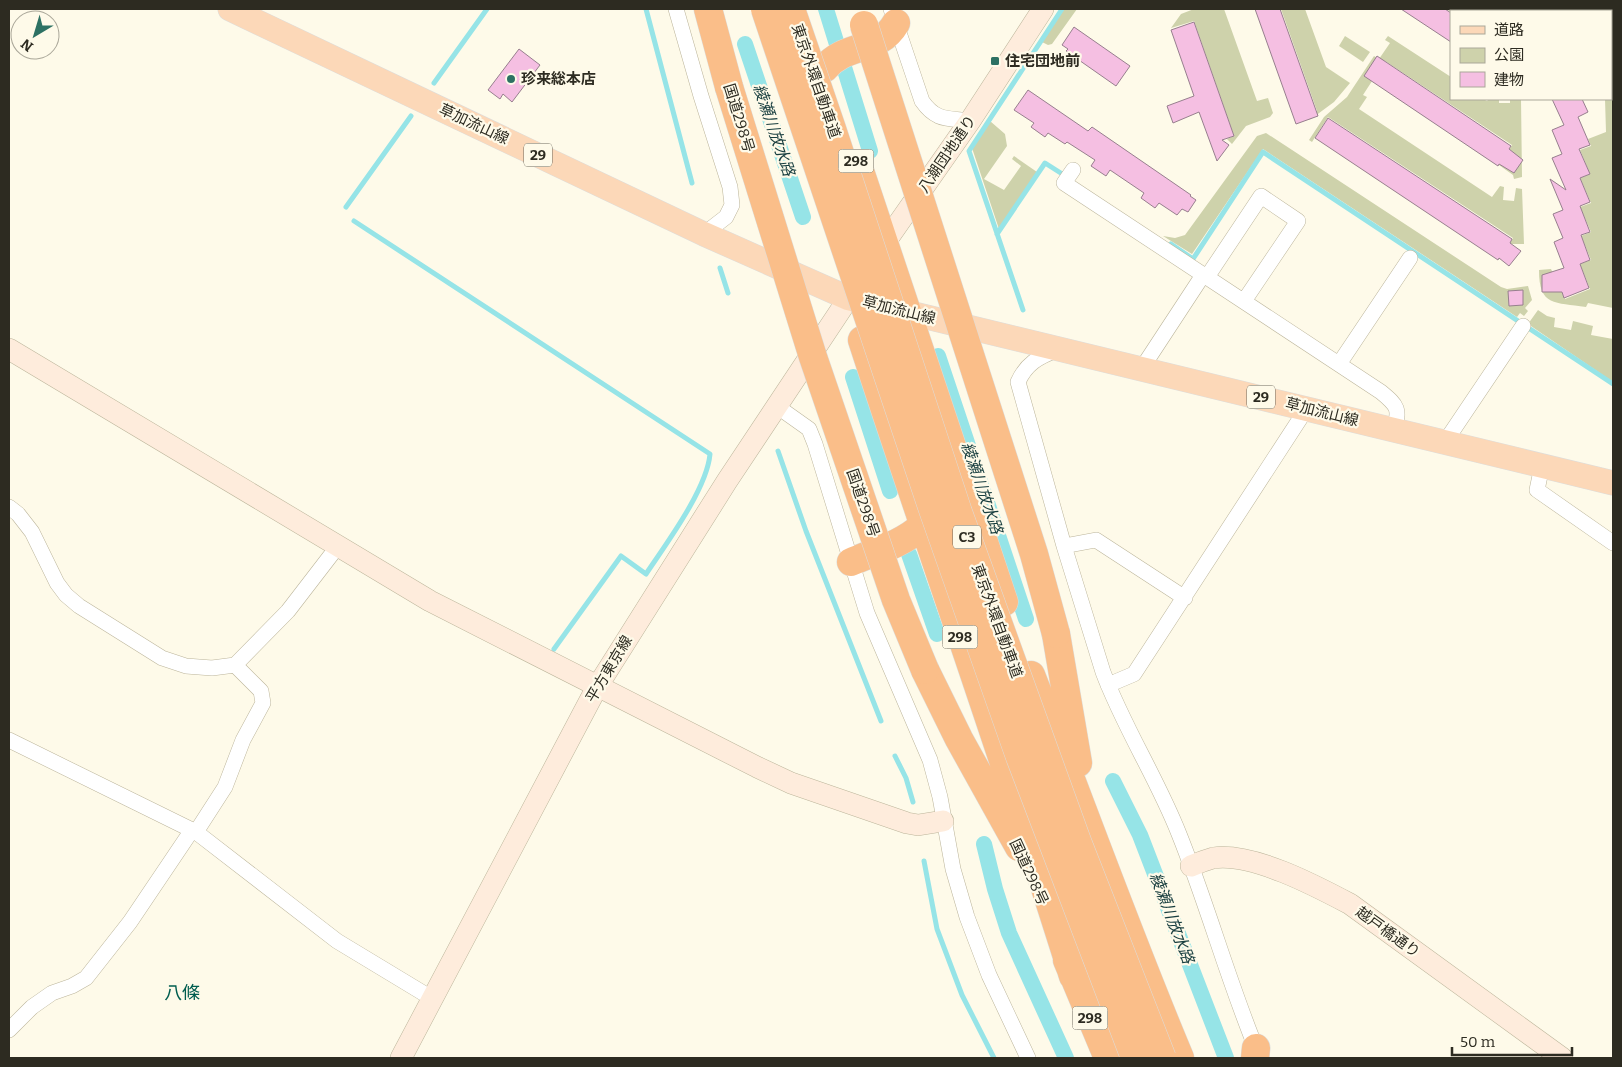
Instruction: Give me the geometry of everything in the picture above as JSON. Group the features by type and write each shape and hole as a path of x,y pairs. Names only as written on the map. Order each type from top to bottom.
{"highway":[{"name":"国道298号","path":"708,9 729,86 816,366 896,600 925,670 959,739 1031,870 1108,1058"},
{"name":"国道298号","path":"752,9 922,526 1029,834 1073,976"},
{"name":"東京外環自動車道","path":"765,9 933,510 1020,757 1135,1058"},
{"name":"東京外環自動車道","path":"791,9 958,512 1077,841 1162,1058"},
{"name":"298","path":"805,9 1018,642 1087,819 1107,879 1180,1058"},
{"path":"825,68 840,54 880,41 889,35 893,16"},
{"name":"298","path":"861,17 1034,554 1056,634 1087,819"},
{"path":"851,562 915,533 922,526"}],"main road":[{"name":"草加流山線","path":"230,9 704,234 848,298 1613,483"}],"street":[{"path":"676,9 730,187 732,205 726,217 704,234"},
{"name":"八潮団地通り","path":"848,298 970,121 1043,9"},
{"path":"893,16 922,101 930,112 938,117 970,121"},
{"path":"1073,170 1064,184 1244,301 1396,404 1398,415 1394,430"},
{"path":"1142,368 1261,196 1298,221 1244,301"},
{"path":"1339,364 1410,258"},
{"name":"平方東京線","path":"401,1058 597,687 727,481 778,407 848,298"},
{"path":"1445,442 1523,326"},
{"path":"1061,348 1038,357 1024,369 1018,382 1064,546 1108,685 1158,783 1191,866 1236,1000 1257,1055"},
{"path":"9,349 430,601 597,687 791,782 907,823 918,825 943,821"},
{"path":"778,407 809,429 867,613 930,760 967,917 989,975 1028,1058"},
{"path":"1108,685 1134,674 1307,408"},
{"path":"1542,466 1537,490 1613,543"},
{"path":"9,507 18,514 32,532 57,584 66,595 79,606 162,658 195,667 212,668 236,665 288,611 338,546"},
{"path":"1064,546 1096,540 1185,598"},
{"path":"9,1030 32,1007 52,993 72,986 86,978 130,922 225,787 243,740 263,703 261,691 236,665"},
{"path":"9,740 194,831 337,941 433,999"},
{"name":"越戸橋通り","path":"1191,866 1213,858 1250,862 1318,887 1350,904 1562,1058"}],"green space":[{"path":"1064,9 1077,9 1052,44 1048,45 1042,42"},
{"path":"1194,9 1224,9 1257,101 1268,98 1273,113 1270,117 1246,126 1232,144 1227,139 1234,136 1194,21 1171,28 1181,14"},
{"path":"1281,9 1305,9 1326,67 1350,83 1334,102 1311,119 1307,120 1305,115 1317,111"},
{"path":"1446,9 1478,10 1450,10"},
{"path":"1613,9 1613,308 1588,303 1586,307 1558,303 1551,300 1542,291 1539,270 1551,269 1565,299 1590,289 1580,264 1591,260 1581,236 1591,232 1580,207 1591,203 1580,178 1590,174 1580,150 1591,146 1588,139 1606,132 1605,100 1612,100 1612,10 1604,10"},
{"path":"1345,36 1370,52 1363,62 1339,46"},
{"path":"1388,36 1450,76 1450,100 1499,100 1499,103 1510,103 1510,100 1521,100 1522,177 1514,179 1513,175 1499,165 1512,145 1385,61 1363,95 1367,97 1359,109 1492,197 1500,186 1504,187 1503,200 1514,201 1516,188 1522,189 1524,244 1509,244 1513,238 1328,117 1312,142 1309,140 1324,117 1347,97 1374,56 1379,59 1390,43 1385,40"},
{"path":"990,121 1005,134 1007,146 984,179 1004,190 1021,166 1012,159 1014,156 1037,172 999,229 972,148"},
{"path":"1266,133 1501,287 1507,289 1528,286 1532,300 1525,308 1528,311 1524,316 1520,313 1517,317 1263,149 1192,254 1163,236 1175,238 1185,235 1257,136"},
{"path":"1538,310 1547,316 1555,318 1554,327 1571,330 1573,321 1593,326 1591,335 1613,339 1613,382 1528,324"}],"building":[{"path":"1255,9 1280,9 1318,116 1296,124"},
{"path":"1401,9 1445,9 1450,12 1450,41"},
{"path":"1194,22 1234,136 1222,140 1229,145 1217,161 1199,112 1173,123 1167,106 1194,96 1171,30"},
{"path":"1074,27 1130,66 1116,86 1066,51 1068,49 1062,45"},
{"path":"519,49 540,65 512,102 503,94 500,99 488,90"},
{"path":"1377,56 1511,146 1509,149 1523,160 1514,173 1499,164 1498,166 1364,76"},
{"path":"1028,90 1088,131 1092,127 1191,195 1196,200 1188,212 1182,209 1177,215 1159,203 1155,208 1141,198 1144,193 1110,170 1106,176 1091,166 1095,160 1067,142 1065,144 1048,133 1045,137 1031,127 1034,123 1014,110"},
{"path":"1552,100 1582,100 1588,112 1578,117 1590,145 1579,149 1590,174 1580,178 1590,202 1580,206 1590,232 1581,235 1590,260 1580,264 1589,288 1564,298 1562,292 1542,292 1542,275 1564,268 1554,242 1563,238 1553,214 1563,210 1550,179 1566,190 1552,158 1562,154 1552,130 1564,125"},
{"path":"1328,118 1512,239 1510,243 1521,251 1509,266 1499,258 1498,260 1315,138"},
{"path":"1523,290 1523,305 1509,306 1508,291"}],"waterway":[{"path":"434,83 487,9"},
{"path":"646,9 692,183"},
{"name":"綾瀬川放水路","path":"826,9 870,151"},
{"path":"1023,310 969,151 1062,9"},
{"name":"綾瀬川放水路","path":"745,44 803,217"},
{"path":"346,207 411,116"},
{"path":"1171,244 1193,259 1263,152 1613,384"},
{"path":"997,234 1045,163 1067,177"},
{"path":"354,221 710,454 702,483 694,499 646,574 621,556 554,649"},
{"path":"720,268 728,293"},
{"name":"綾瀬川放水路","path":"938,356 1026,619"},
{"name":"綾瀬川放水路","path":"853,377 890,491"},
{"path":"778,451 806,531 881,721"},
{"name":"綾瀬川放水路","path":"909,554 937,634"},
{"path":"895,756 906,778 913,802"},
{"name":"綾瀬川放水路","path":"1113,781 1140,835 1226,1058"},
{"name":"綾瀬川放水路","path":"984,844 995,889 1009,933 1066,1058"},
{"path":"924,861 937,929 962,995 994,1058"}],"place":[{"name":"住宅団地前","path":"995,61"},
{"name":"珍来総本店","path":"511,79"}],"district":[{"name":"八條","path":"182,993"}]}
